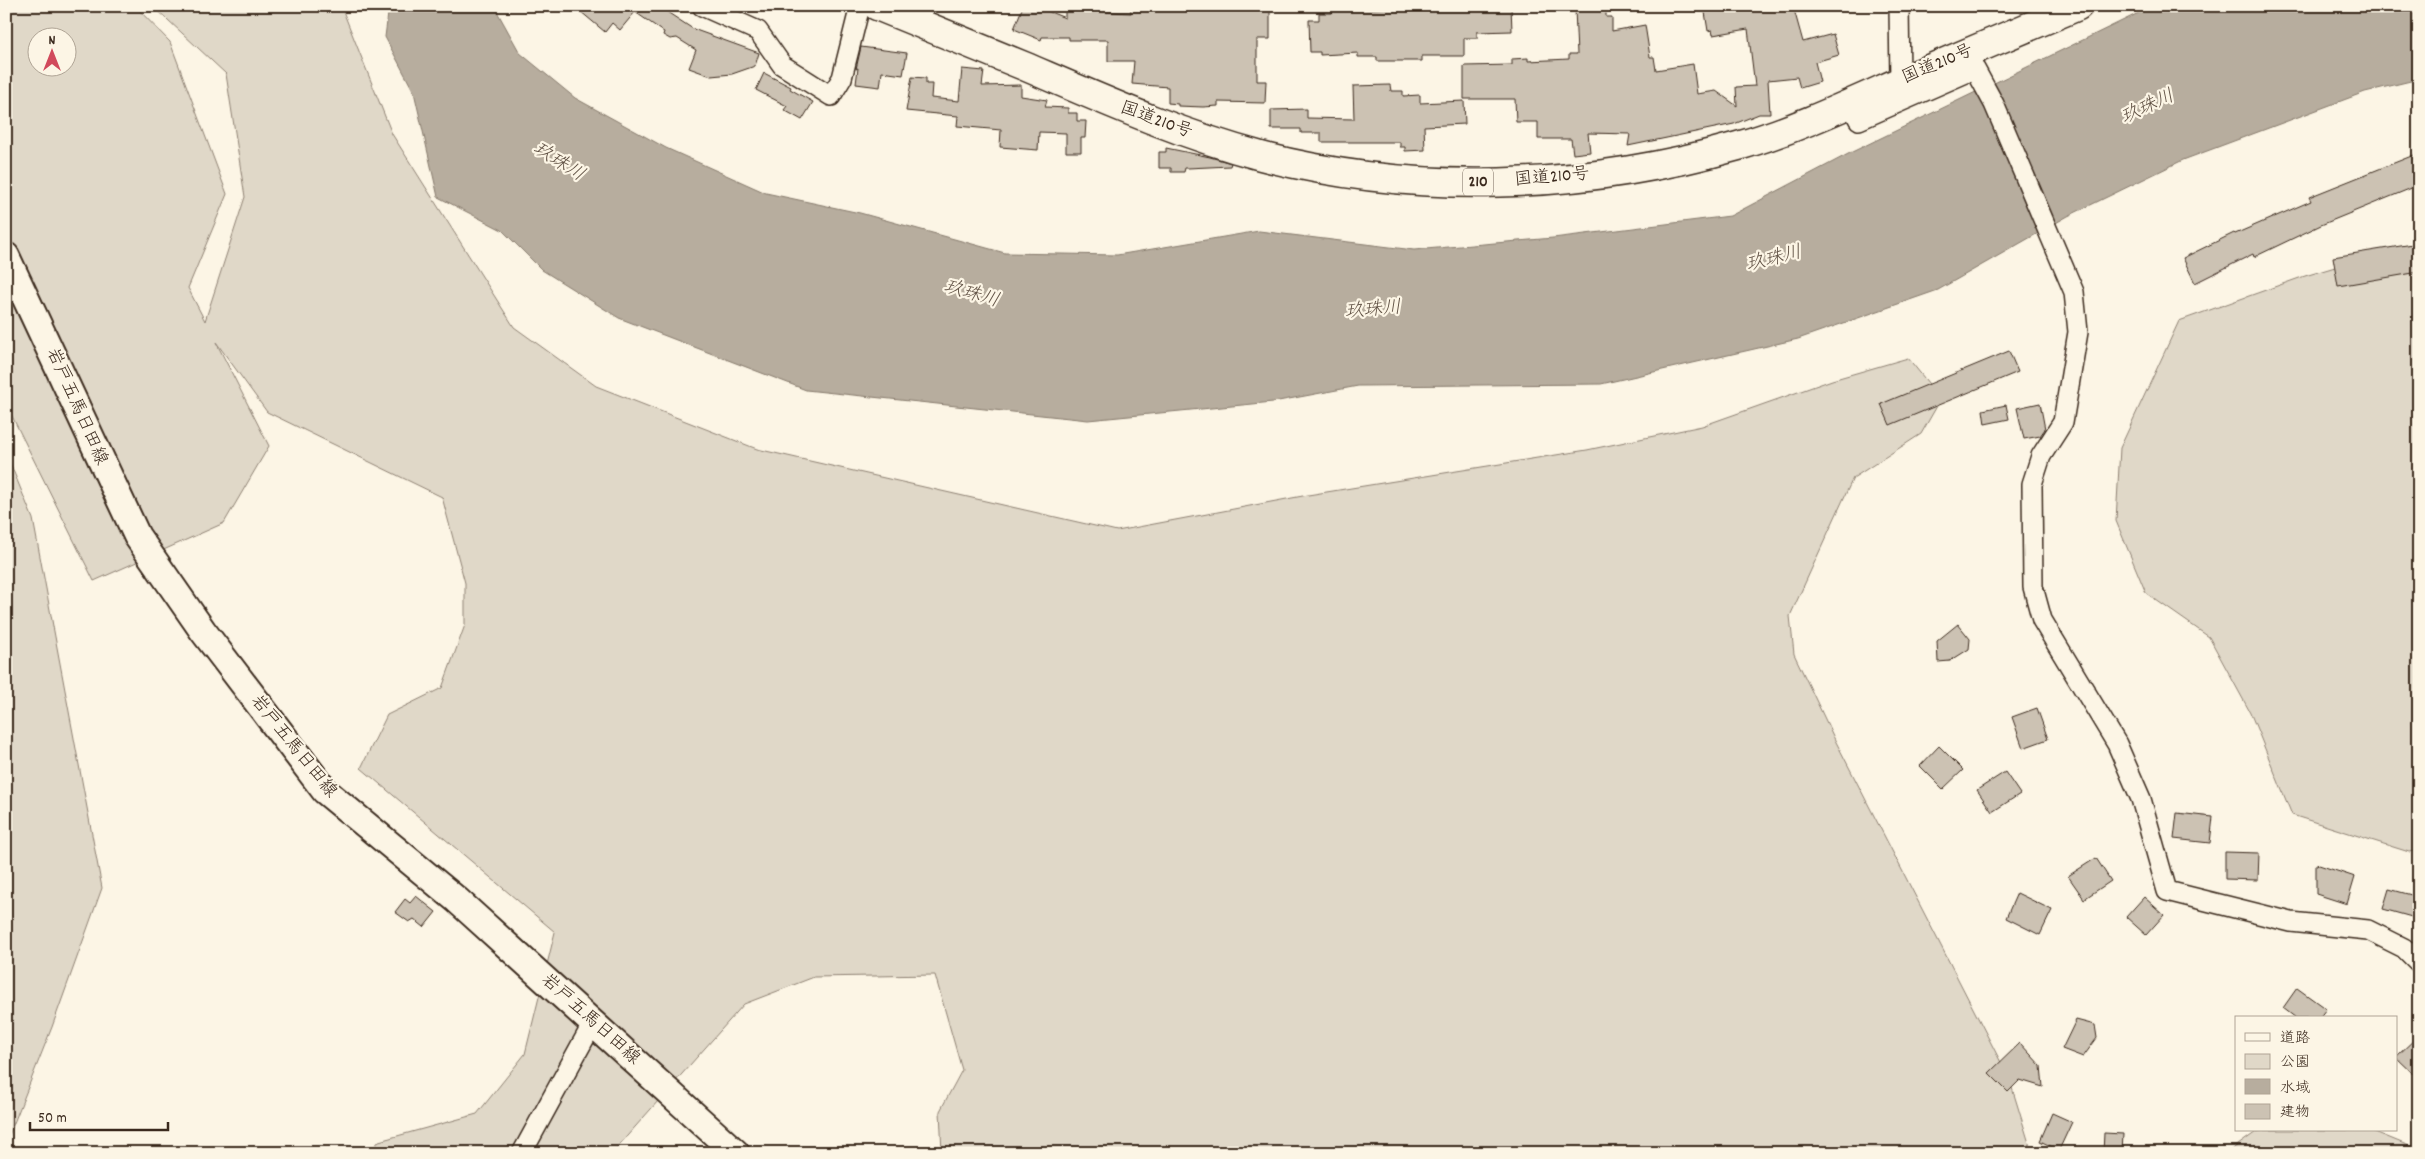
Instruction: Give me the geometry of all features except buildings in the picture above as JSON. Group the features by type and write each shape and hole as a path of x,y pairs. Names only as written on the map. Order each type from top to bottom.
{"highway":[{"name":"国道210号","path":"877,6 1107,103 1201,137 1262,156 1340,172 1413,182 1516,182 1623,172 1738,146 1850,103 2078,6"}],"main road":[{"name":"岩戸五馬日田線","path":"6,256 137,536 203,631 325,791 457,900 736,1153"}],"street":[{"path":"702,6 758,31 782,65 832,96 842,78 860,6"},
{"path":"1899,6 1900,82"},
{"path":"1850,103 1859,120 1975,69 1994,104 2074,292 2078,332 2063,422 2041,456 2032,484 2033,587 2042,620 2117,744 2141,799 2167,892 2291,922 2368,930 2404,948 2419,963"},
{"path":"522,1153 532,1138 593,1023"}],"green space":[{"path":"6,6 135,6 170,42 227,194 188,288 205,321 245,197 226,74 153,6 341,6 392,134 514,327 596,386 757,449 1117,531 1308,495 1587,450 1702,426 1832,380 1908,358 1941,399 1921,434 1853,478 1790,616 1794,654 1835,740 2009,1078 2032,1153 942,1153 940,1111 962,1070 935,975 814,977 744,1004 612,1153 369,1153 379,1141 477,1114 525,1054 555,932 361,768 387,715 442,688 465,625 465,583 442,497 267,412 216,342 269,446 224,523 94,581 6,404"},
{"path":"2419,242 2419,850 2409,852 2292,815 2250,712 2209,637 2146,593 2116,521 2120,448 2179,321 2305,276"},
{"path":"6,453 33,519 102,888 52,1027 6,1143"},
{"path":"2256,1132 2375,1132 2419,1150 2419,1153 2227,1153"}],"water":[{"name":"玖珠川","path":"389,6 494,6 520,53 575,98 666,148 766,193 860,213 1005,253 1117,255 1259,231 1414,250 1553,238 1730,216 1852,152 2153,6 2419,6 2419,79 2365,92 2183,160 2068,216 1938,290 1798,339 1601,384 1358,386 1273,402 1088,420 806,390 619,318 542,270 502,230 438,197 414,92 385,37"}]}
